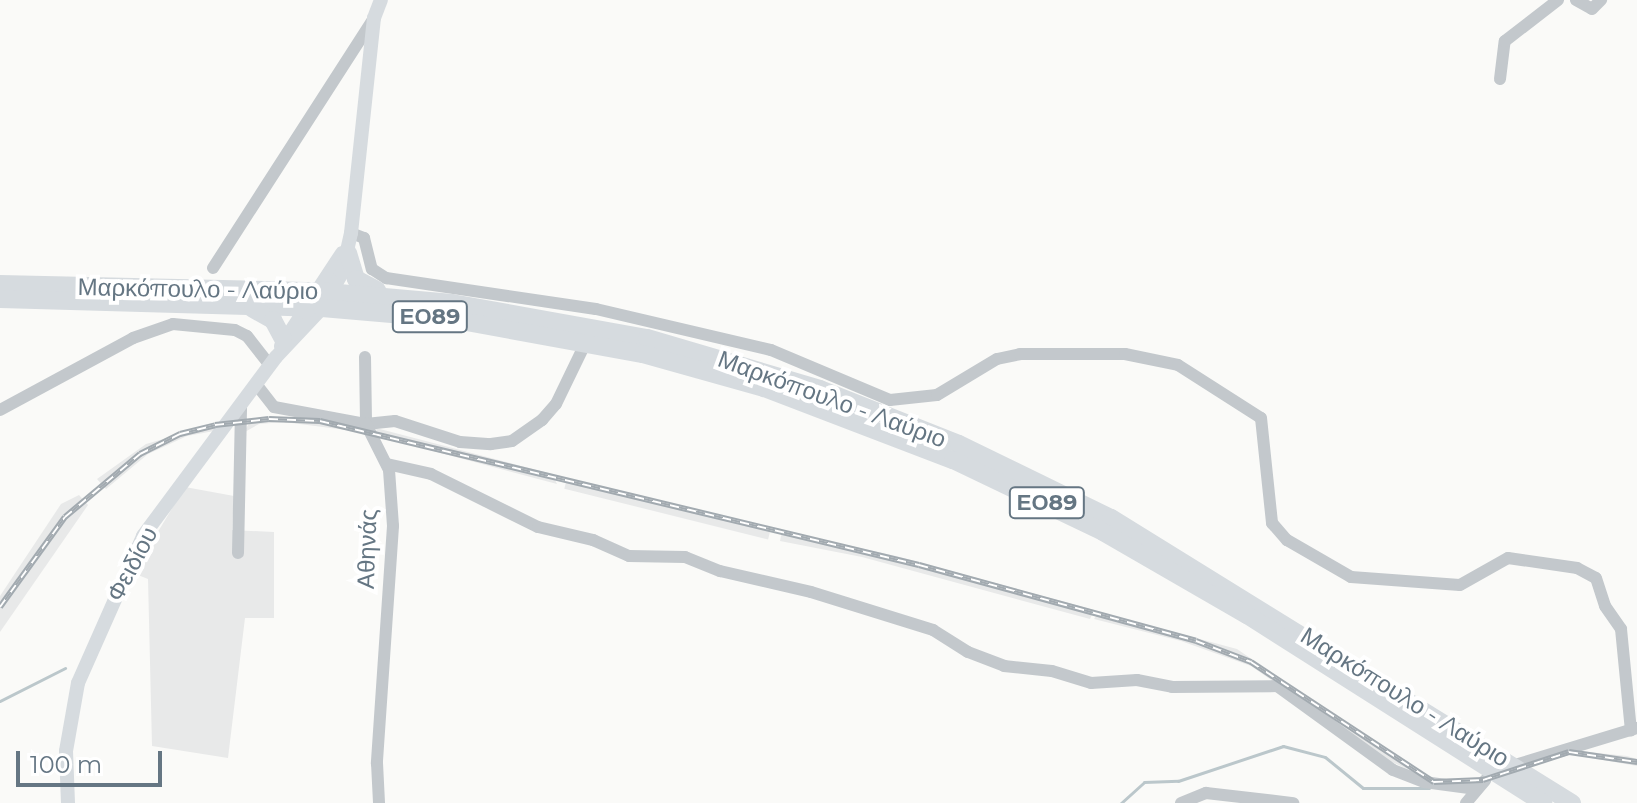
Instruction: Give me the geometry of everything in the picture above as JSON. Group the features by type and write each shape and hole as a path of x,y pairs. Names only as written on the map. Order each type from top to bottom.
{"highway":[{"path":"348,253 352,273 361,285 391,295"},
{"name":"Μαρκόπουλο - Λαύριο","path":"0,284 318,300 450,319 586,342 801,400 1035,496 1247,615 1481,754 1572,803"},
{"name":"Μαρκόπουλο - Λαύριο","path":"0,299 239,305 391,295 647,338 820,389 946,439 1044,483 1166,548 1481,754"},
{"path":"239,305 267,314 277,354"},
{"name":"Μαρκόπουλο - Λαύριο","path":"1518,774 1543,803"}],"main road":[{"path":"318,300 348,253 374,18 381,0"},
{"path":"318,300 351,233"},
{"name":"Φειδίου","path":"68,803 69,725 89,649 143,536 318,300"}],"street":[{"path":"1500,79 1505,41 1558,0"},
{"path":"1576,0 1592,9 1601,0"},
{"path":"213,268 374,18"},
{"path":"351,233 364,238 372,269 386,278 596,309 771,350 890,400 937,395 997,359 1020,354 1125,354 1178,365 1261,418 1272,523 1287,540 1351,577 1460,585 1508,558 1577,568 1596,578 1605,606 1621,629 1634,730 1518,774"},
{"path":"0,410 133,338 173,324 235,330 277,354"},
{"path":"256,384 274,407 366,424 395,421 471,444 512,441 556,404 586,342"},
{"path":"365,357 366,424"},
{"path":"238,553 241,404"},
{"name":"Αθηνάς","path":"366,424 387,464 393,526 377,763 379,803"},
{"path":"387,464 431,474 508,516 629,556 685,557 933,630 968,652 1004,666 1052,671 1091,683 1137,680 1172,687 1277,686 1393,770 1424,782 1480,784 1466,803"},
{"path":"1181,803 1210,793 1293,803"}],"shaded area":[{"path":"271,417 355,426 362,432 284,422 259,424 243,433 252,419"},
{"path":"219,423 214,431 187,436 148,454 106,489 97,479 146,444"},
{"path":"376,428 552,474 557,484 377,436"},
{"path":"567,478 771,529 768,539 564,489"},
{"path":"185,487 234,496 232,530 274,532 274,618 245,618 228,758 152,746 148,579 133,573"},
{"path":"79,495 88,505 0,632 0,596 61,504"},
{"path":"782,531 896,556 1094,610 1090,619 862,557 780,541"},
{"path":"1099,612 1237,649 1421,775 1385,759 1251,666 1181,641 1094,619"},
{"path":"1579,751 1627,756 1637,759 1637,766 1569,754"}],"waterway":[{"path":"0,701 65,668"},
{"path":"1121,803 1144,782 1178,781 1283,746 1325,757 1363,788 1429,788"}],"railway":[{"path":"0,607 65,517 140,454 180,434 215,425 269,419 320,421 919,565 1196,641 1251,662 1434,782 1483,780 1569,752 1637,762"}]}
